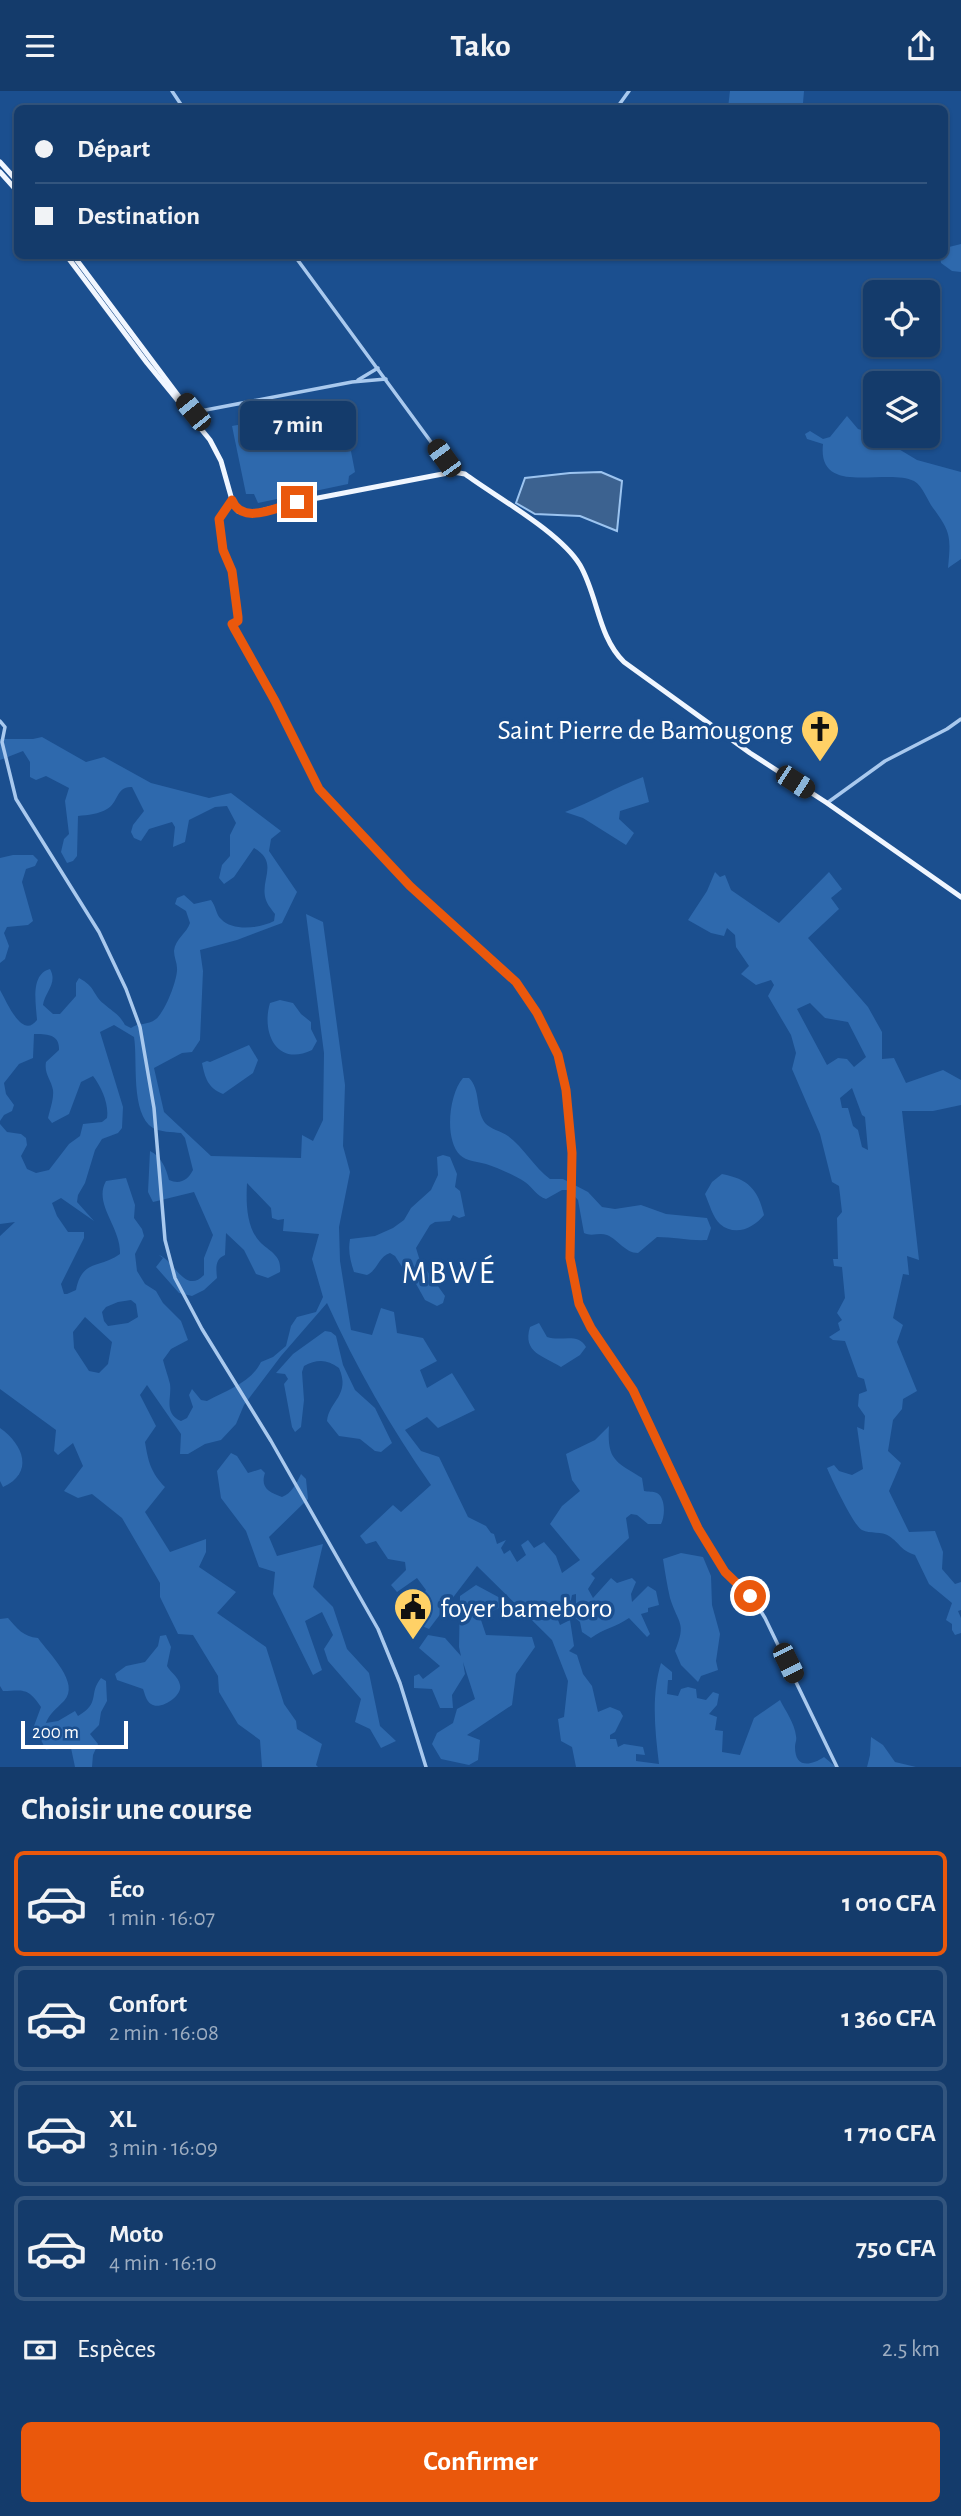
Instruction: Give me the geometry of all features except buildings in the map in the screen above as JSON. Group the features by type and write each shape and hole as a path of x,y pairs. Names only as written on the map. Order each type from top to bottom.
{"main road":[{"path":"0,162 14,178"},
{"path":"0,172 14,188"},
{"path":"69,259 190,412"},
{"path":"76,259 217,451 238,511 249,514 453,471 465,474 536,523 574,557 590,588 609,644 624,662 736,743 961,897"}],"street":[{"path":"297,259 453,471"},
{"path":"352,382 379,368"},
{"path":"190,412 352,382 382,378 388,380"},
{"path":"232,500 218,521 223,550 233,578 238,621 232,624 317,785 402,878 521,988 554,1045 562,1070 570,1127 570,1258 579,1304 591,1328 633,1390 698,1528 725,1572 750,1596 765,1618 837,1767"},
{"path":"827,803 885,761 961,719"},
{"path":"0,721 5,727 2,742 16,799 99,932 126,989 140,1027 154,1108 165,1240 175,1278 202,1329 259,1422 378,1629 400,1683 426,1767"}],"shaded area":[{"path":"730,91 804,91 803,103 799,105 728,105"},
{"path":"961,244 961,272 952,271 941,263 940,259 948,259 948,247"},
{"path":"342,405 355,472 349,476 348,484 258,503 254,494 246,494 232,426"},
{"path":"847,416 858,429 863,430 863,448 897,448 917,460 961,472 961,559 948,568 949,542 946,529 917,483 902,478 856,478 831,471 824,461 823,444 807,439 805,434 810,431 823,439 830,437"},
{"path":"601,472 622,481 617,531 580,516 535,514 516,503 525,478"},
{"path":"42,737 86,762 104,757 151,783 209,798 231,793 281,831 271,839 269,851 297,892 282,923 200,950 203,971 200,1040 192,1052 182,1053 154,1068 164,1112 211,1156 301,1158 302,1135 313,1141 323,1120 324,1053 306,914 323,922 345,1085 343,1146 350,1172 339,1227 340,1261 351,1330 372,1335 381,1308 394,1312 397,1333 423,1338 437,1361 420,1370 427,1388 452,1373 475,1410 438,1428 427,1417 405,1430 421,1451 439,1457 468,1517 486,1526 494,1534 497,1544 506,1540 501,1548 504,1554 510,1550 517,1562 526,1555 521,1545 528,1540 534,1548 544,1542 556,1556 562,1573 580,1560 550,1524 562,1506 580,1491 572,1480 566,1454 595,1440 609,1426 611,1453 619,1463 642,1478 644,1491 657,1493 662,1499 664,1512 661,1524 648,1524 637,1515 631,1514 626,1518 629,1538 591,1574 595,1578 588,1589 593,1598 611,1578 617,1583 632,1578 636,1582 631,1594 632,1602 648,1586 656,1591 659,1605 648,1608 648,1612 641,1614 650,1634 647,1637 629,1618 591,1638 582,1632 580,1622 571,1614 576,1608 576,1594 572,1595 569,1610 556,1615 560,1625 570,1620 574,1646 569,1651 577,1655 583,1674 592,1686 598,1712 610,1707 620,1711 623,1716 610,1739 616,1739 618,1747 624,1744 643,1747 645,1755 636,1754 636,1761 659,1764 655,1700 661,1663 672,1672 672,1680 668,1680 667,1694 678,1696 681,1689 688,1687 696,1689 697,1698 706,1700 713,1692 719,1694 717,1705 709,1714 717,1717 715,1730 723,1731 722,1752 740,1755 754,1718 780,1700 795,1731 796,1754 800,1762 808,1764 824,1757 836,1767 576,1767 572,1747 561,1741 558,1719 564,1717 568,1681 552,1640 477,1566 429,1629 415,1623 414,1609 426,1590 417,1578 397,1592 391,1585 406,1570 405,1562 388,1559 376,1541 366,1544 360,1536 393,1505 401,1512 431,1485 375,1397 327,1303 281,1356 244,1405 236,1424 221,1440 205,1444 188,1454 180,1454 181,1434 147,1385 140,1395 156,1426 145,1442 149,1461 156,1477 165,1487 145,1512 170,1552 206,1539 206,1552 199,1567 236,1592 217,1613 266,1647 284,1704 296,1721 297,1729 322,1744 316,1765 318,1767 262,1767 260,1740 238,1724 219,1692 218,1676 193,1635 178,1634 160,1597 160,1583 122,1518 92,1494 78,1498 64,1491 83,1466 73,1443 58,1455 54,1451 56,1430 0,1389 0,1236 15,1222 0,1224 0,1124 7,1132 21,1134 26,1138 27,1145 21,1156 27,1169 36,1173 49,1170 69,1144 80,1136 83,1124 102,1122 107,1118 107,1107 93,1076 81,1082 69,1114 52,1123 48,1118 53,1090 46,1062 59,1050 59,1045 51,1036 34,1034 33,1058 19,1064 4,1083 6,1094 14,1105 12,1111 0,1121 0,990 16,1017 26,1025 31,1025 37,1020 35,998 39,977 50,969 53,979 43,1005 53,1014 60,1014 76,996 76,983 79,978 88,984 125,1025 131,1028 153,1021 160,1015 170,995 177,973 175,947 190,923 186,911 175,904 177,898 184,895 194,904 211,900 219,917 233,926 255,927 274,921 275,914 265,893 266,860 254,848 234,877 224,884 219,878 222,865 230,856 230,835 236,823 227,806 215,807 189,820 185,842 173,847 175,827 172,822 149,829 141,841 134,838 131,832 133,825 144,811 132,787 127,787 104,811 78,816 77,856 67,863 61,852 64,839 69,834 65,801 69,788 46,776 36,780 30,777 30,762 23,751 0,760 0,739","holes":["114,1025 134,1037 136,1086 146,1121 153,1128 181,1133 185,1138 193,1170 183,1181 169,1180 162,1163 150,1151 148,1192 153,1202 194,1192 213,1235 204,1258 204,1275 197,1280 185,1279 164,1258 159,1255 163,1258 156,1267 179,1293 192,1296 204,1290 217,1278 218,1261 225,1255 226,1233 244,1250 256,1274 268,1278 280,1272 277,1258 255,1236 249,1222 247,1183 271,1208 272,1218 284,1219 283,1231 319,1234 312,1259 323,1297 316,1312 297,1317 291,1326 286,1346 273,1357 261,1362 257,1369 238,1385 207,1401 201,1400 192,1389 189,1395 193,1407 187,1418 181,1421 175,1418 170,1409 170,1384 163,1360 171,1349 188,1340 181,1321 163,1303 156,1291 145,1284 137,1271 135,1254 144,1236 134,1218 135,1205 126,1178 106,1181 103,1190 105,1207 116,1234 120,1254 82,1273 76,1290 64,1294 61,1284 84,1238 84,1232 68,1232 52,1203 61,1198 94,1221 77,1202 78,1195 85,1183 95,1150 102,1139 118,1133 122,1128 123,1107 100,1032","131,1300 136,1304 138,1317 128,1323 108,1326 102,1312 106,1307","85,1317 112,1342 108,1364 99,1373 89,1371 74,1348 73,1332"]},
{"path":"643,777 649,802 620,811 619,819 634,833 626,845 583,818 565,812 623,785"},
{"path":"33,855 38,860 35,866 26,869 22,882 33,921 28,925 7,927 4,933 9,946 5,959 0,963 0,858"},
{"path":"715,872 720,877 725,875 731,890 779,923 829,872 842,889 831,898 839,909 808,938 868,1007 882,1032 882,1059 894,1058 906,1083 943,1070 961,1080 961,1105 933,1111 902,1111 919,1260 907,1256 909,1275 903,1274 893,1318 903,1325 897,1342 917,1391 903,1399 902,1409 893,1420 888,1451 901,1463 889,1491 909,1532 935,1531 943,1552 942,1569 955,1584 961,1582 961,1610 958,1611 961,1633 955,1635 952,1624 946,1620 952,1603 929,1584 915,1555 886,1534 865,1531 858,1527 827,1468 834,1465 839,1471 852,1475 863,1469 857,1427 864,1430 865,1416 858,1406 859,1394 867,1391 864,1379 858,1377 845,1341 829,1337 840,1330 838,1323 842,1320 837,1313 845,1298 842,1267 834,1266 833,1259 838,1259 837,1218 842,1212 839,1186 832,1182 820,1134 792,1069 796,1053 791,1035 768,996 774,985 771,980 756,985 741,974 749,966 736,947 735,935 727,928 724,936 711,933 688,920 707,891","holes":["810,1003 825,1018 848,1022 866,1057 854,1067 847,1059 838,1058 827,1065 797,1009","852,1088 865,1117 868,1150 862,1147 848,1108 842,1108 840,1098"]},
{"path":"280,1000 293,1003 311,1022 311,1029 317,1041 312,1050 289,1054 274,1044 270,1036 268,1014 270,1003"},
{"path":"249,1045 258,1060 253,1073 223,1094 214,1089 206,1078 202,1063"},
{"path":"463,1078 469,1078 473,1083 485,1123 514,1141 550,1179 563,1179 588,1192 602,1207 615,1209 641,1205 666,1214 707,1218 711,1228 707,1240 657,1237 638,1253 633,1252 607,1235 584,1233 578,1200 569,1190 562,1190 546,1199 511,1174 463,1157 455,1148 450,1117 454,1095"},
{"path":"437,1157 450,1157 457,1174 455,1187 460,1191 465,1216 459,1218 453,1215 450,1221 430,1225 416,1248 420,1261 445,1296 443,1303 437,1306 425,1300 395,1256 390,1253 386,1255 367,1275 354,1272 349,1248 350,1239 375,1236 404,1220 411,1208 431,1190 438,1175"},
{"path":"722,1174 745,1182 759,1198 764,1215 750,1227 738,1230 726,1228 713,1214 705,1194 712,1182"},
{"path":"539,1323 547,1337 578,1340 586,1347 580,1355 561,1367 536,1353 529,1343 530,1327"},
{"path":"325,1331 336,1336 343,1365 355,1390 375,1408 392,1443 381,1452 375,1451 360,1439 339,1436 327,1421 342,1385 339,1368 330,1363 318,1361 304,1366 301,1427 295,1432 292,1427 284,1384 288,1379 285,1374 276,1373 293,1354"},
{"path":"0,1428 15,1442 22,1459 19,1474 3,1487 0,1481"},
{"path":"231,1453 237,1456 248,1473 261,1469 265,1473 264,1482 267,1489 282,1497 291,1491 301,1474 306,1479 308,1499 269,1537 277,1556 323,1544 313,1587 333,1607 347,1649 369,1673 380,1726 396,1741 381,1748 370,1729 355,1722 361,1699 328,1661 324,1649 333,1635 322,1612 305,1621 322,1670 313,1675 273,1594 275,1572 259,1567 246,1531 221,1498 217,1471"},
{"path":"681,1553 703,1557 711,1576 712,1605 720,1634 716,1661 718,1670 701,1676 698,1682 681,1665 675,1651 681,1628 670,1598 663,1559"},
{"path":"476,1585 502,1599 499,1608 480,1617 486,1635 532,1637 535,1647 516,1674 512,1705 467,1735 480,1740 478,1760 469,1765 441,1759 432,1744 437,1733 453,1723 457,1709 475,1699 463,1662 465,1674 452,1695 453,1708 440,1708 432,1689 414,1688 414,1676 419,1674 423,1679 440,1666 419,1648 428,1635 445,1638 461,1656 460,1596"},
{"path":"8,1618 24,1634 38,1638 66,1677 68,1694 46,1723 58,1721 75,1711 78,1716 89,1707 101,1678 106,1681 107,1701 101,1712 99,1725 90,1734 98,1744 92,1767 75,1767 71,1748 46,1750 34,1726 41,1707 29,1693 3,1691 0,1686 0,1619"},
{"path":"166,1635 171,1647 167,1666 178,1679 180,1689 175,1698 155,1706 148,1701 143,1689 117,1680 115,1674 126,1666 145,1662 158,1646 160,1636"},
{"path":"871,1737 883,1745 895,1762 916,1767 867,1767"}],"place":[{"name":"Saint Pierre de Bamougong","path":"820,763"},
{"name":"foyer bameboro","path":"413,1641"}],"district":[{"name":"MBWÉ","path":"449,1272"}],"route":[{"path":"297,502 243,514 236,509 232,500 219,519 223,550 232,571 238,617 238,621 232,624 275,701 319,789 410,886 516,982 537,1013 558,1055 566,1090 572,1153 570,1258 579,1304 591,1328 633,1390 698,1528 725,1572 750,1596"}]}
